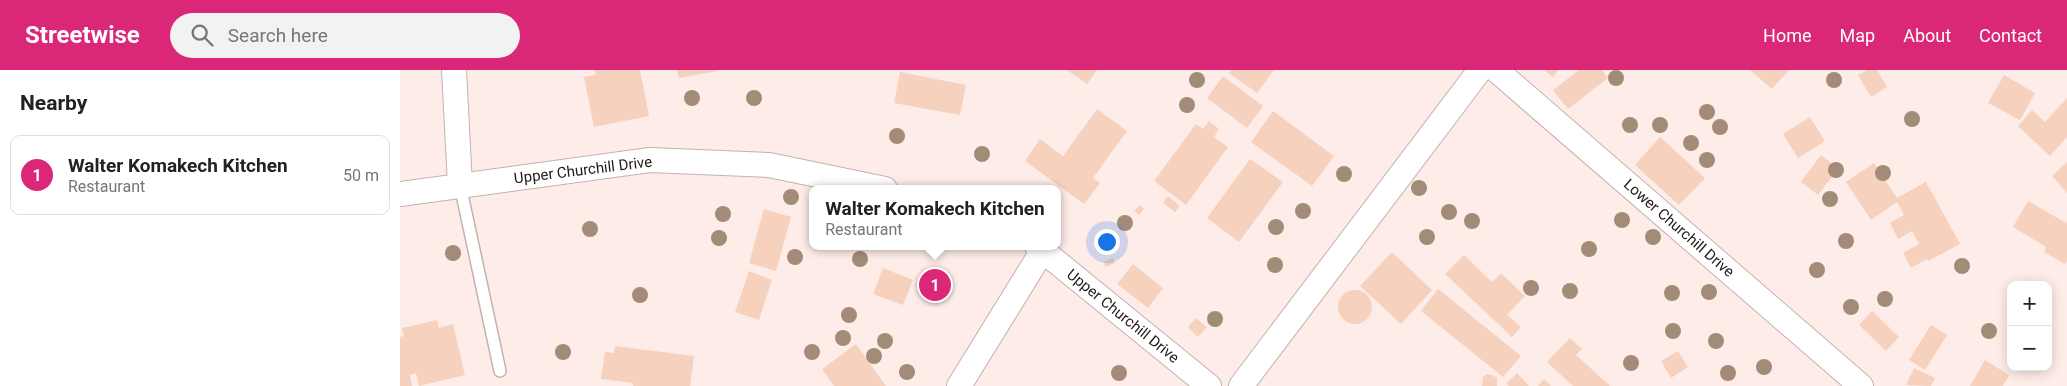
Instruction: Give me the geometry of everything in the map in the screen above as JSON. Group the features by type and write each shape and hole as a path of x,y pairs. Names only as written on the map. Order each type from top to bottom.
{"street":[{"path":"454,70 460,185"},
{"path":"1241,386 1480,70"},
{"name":"Lower Churchill Drive","path":"1496,70 1861,386"},
{"name":"Upper Churchill Drive","path":"400,194 650,160 770,166 865,185"},
{"path":"960,386 1039,250"},
{"name":"Upper Churchill Drive","path":"1042,250 1209,386"}],"lane":[{"path":"460,185 500,371"}],"building":[{"path":"595,70 640,70 649,116 594,127 584,77 596,75"},
{"path":"677,70 718,70 718,71 679,78"},
{"path":"1067,70 1097,70 1087,84"},
{"path":"1231,70 1274,70 1257,93 1229,73"},
{"path":"1544,70 1558,70 1553,77"},
{"path":"1579,70 1602,70 1608,78 1568,109 1553,90"},
{"path":"1750,70 1789,70 1772,89"},
{"path":"1867,70 1877,70 1887,87 1871,97 1858,75"},
{"path":"900,72 966,85 960,115 894,103"},
{"path":"2004,75 2035,93 2020,120 1988,103"},
{"path":"1223,76 1263,106 1247,128 1207,98"},
{"path":"2067,98 2067,137 2050,156 2018,126 2032,110 2045,122"},
{"path":"1097,109 1127,131 1093,178 1100,183 1084,204 1061,187 1061,185 1058,185 1025,161 1040,139 1063,156"},
{"path":"1273,111 1334,156 1312,186 1251,142"},
{"path":"1810,117 1825,141 1798,158 1783,134"},
{"path":"1209,121 1219,129 1214,137 1228,147 1186,205 1154,181 1196,124 1203,129"},
{"path":"1660,137 1705,178 1679,205 1635,165"},
{"path":"1821,155 1838,169 1818,195 1801,182"},
{"path":"1250,159 1283,182 1239,242 1207,218"},
{"path":"2067,162 2067,193 2052,176"},
{"path":"1874,163 1897,198 1926,182 1960,244 1911,268 1903,253 1919,244 1912,231 1898,239 1890,223 1904,215 1897,202 1871,220 1846,182"},
{"path":"1168,196 1180,206 1175,212 1163,203"},
{"path":"2028,201 2066,223 2067,221 2067,261 2065,264 2044,252 2046,247 2013,227"},
{"path":"1140,205 1144,209 1139,215 1134,211"},
{"path":"764,209 791,217 776,271 749,263"},
{"path":"1392,252 1432,290 1401,324 1360,286"},
{"path":"1464,255 1492,282 1501,273 1525,296 1507,315 1521,327 1512,337 1445,274"},
{"path":"1113,258 1115,263 1105,267 1104,262"},
{"path":"1133,264 1163,288 1148,308 1117,284"},
{"path":"883,268 913,280 903,305 873,294"},
{"path":"749,271 772,280 759,320 735,312"},
{"path":"1438,289 1521,356 1503,377 1421,311"},
{"path":"1355,290 1367,295 1372,307 1367,319 1355,324 1343,319 1338,307 1343,295"},
{"path":"1872,311 1899,337 1886,351 1859,325"},
{"path":"1196,318 1207,327 1198,337 1188,327"},
{"path":"437,320 439,328 453,324 465,375 419,386 416,373 410,375 412,386 400,386 400,337 404,336 402,328"},
{"path":"1931,325 1947,335 1925,370 1909,360"},
{"path":"1570,338 1582,349 1576,355 1610,386 1573,386 1547,362"},
{"path":"856,344 886,386 834,386 822,369"},
{"path":"615,346 694,356 690,386 633,386 633,383 601,379 605,352 614,353"},
{"path":"1678,351 1688,367 1671,378 1661,361"},
{"path":"1985,360 2009,375 2003,386 1970,386"},
{"path":"1914,368 1935,378 1931,386 1906,385"},
{"path":"1517,373 1529,386 1509,386 1506,384"},
{"path":"1487,374 1497,378 1497,386 1482,386 1483,377"},
{"path":"1544,379 1551,386 1538,386"}],"place":[{"name":"Walter Komakech Kitchen","path":"935,285"}]}
